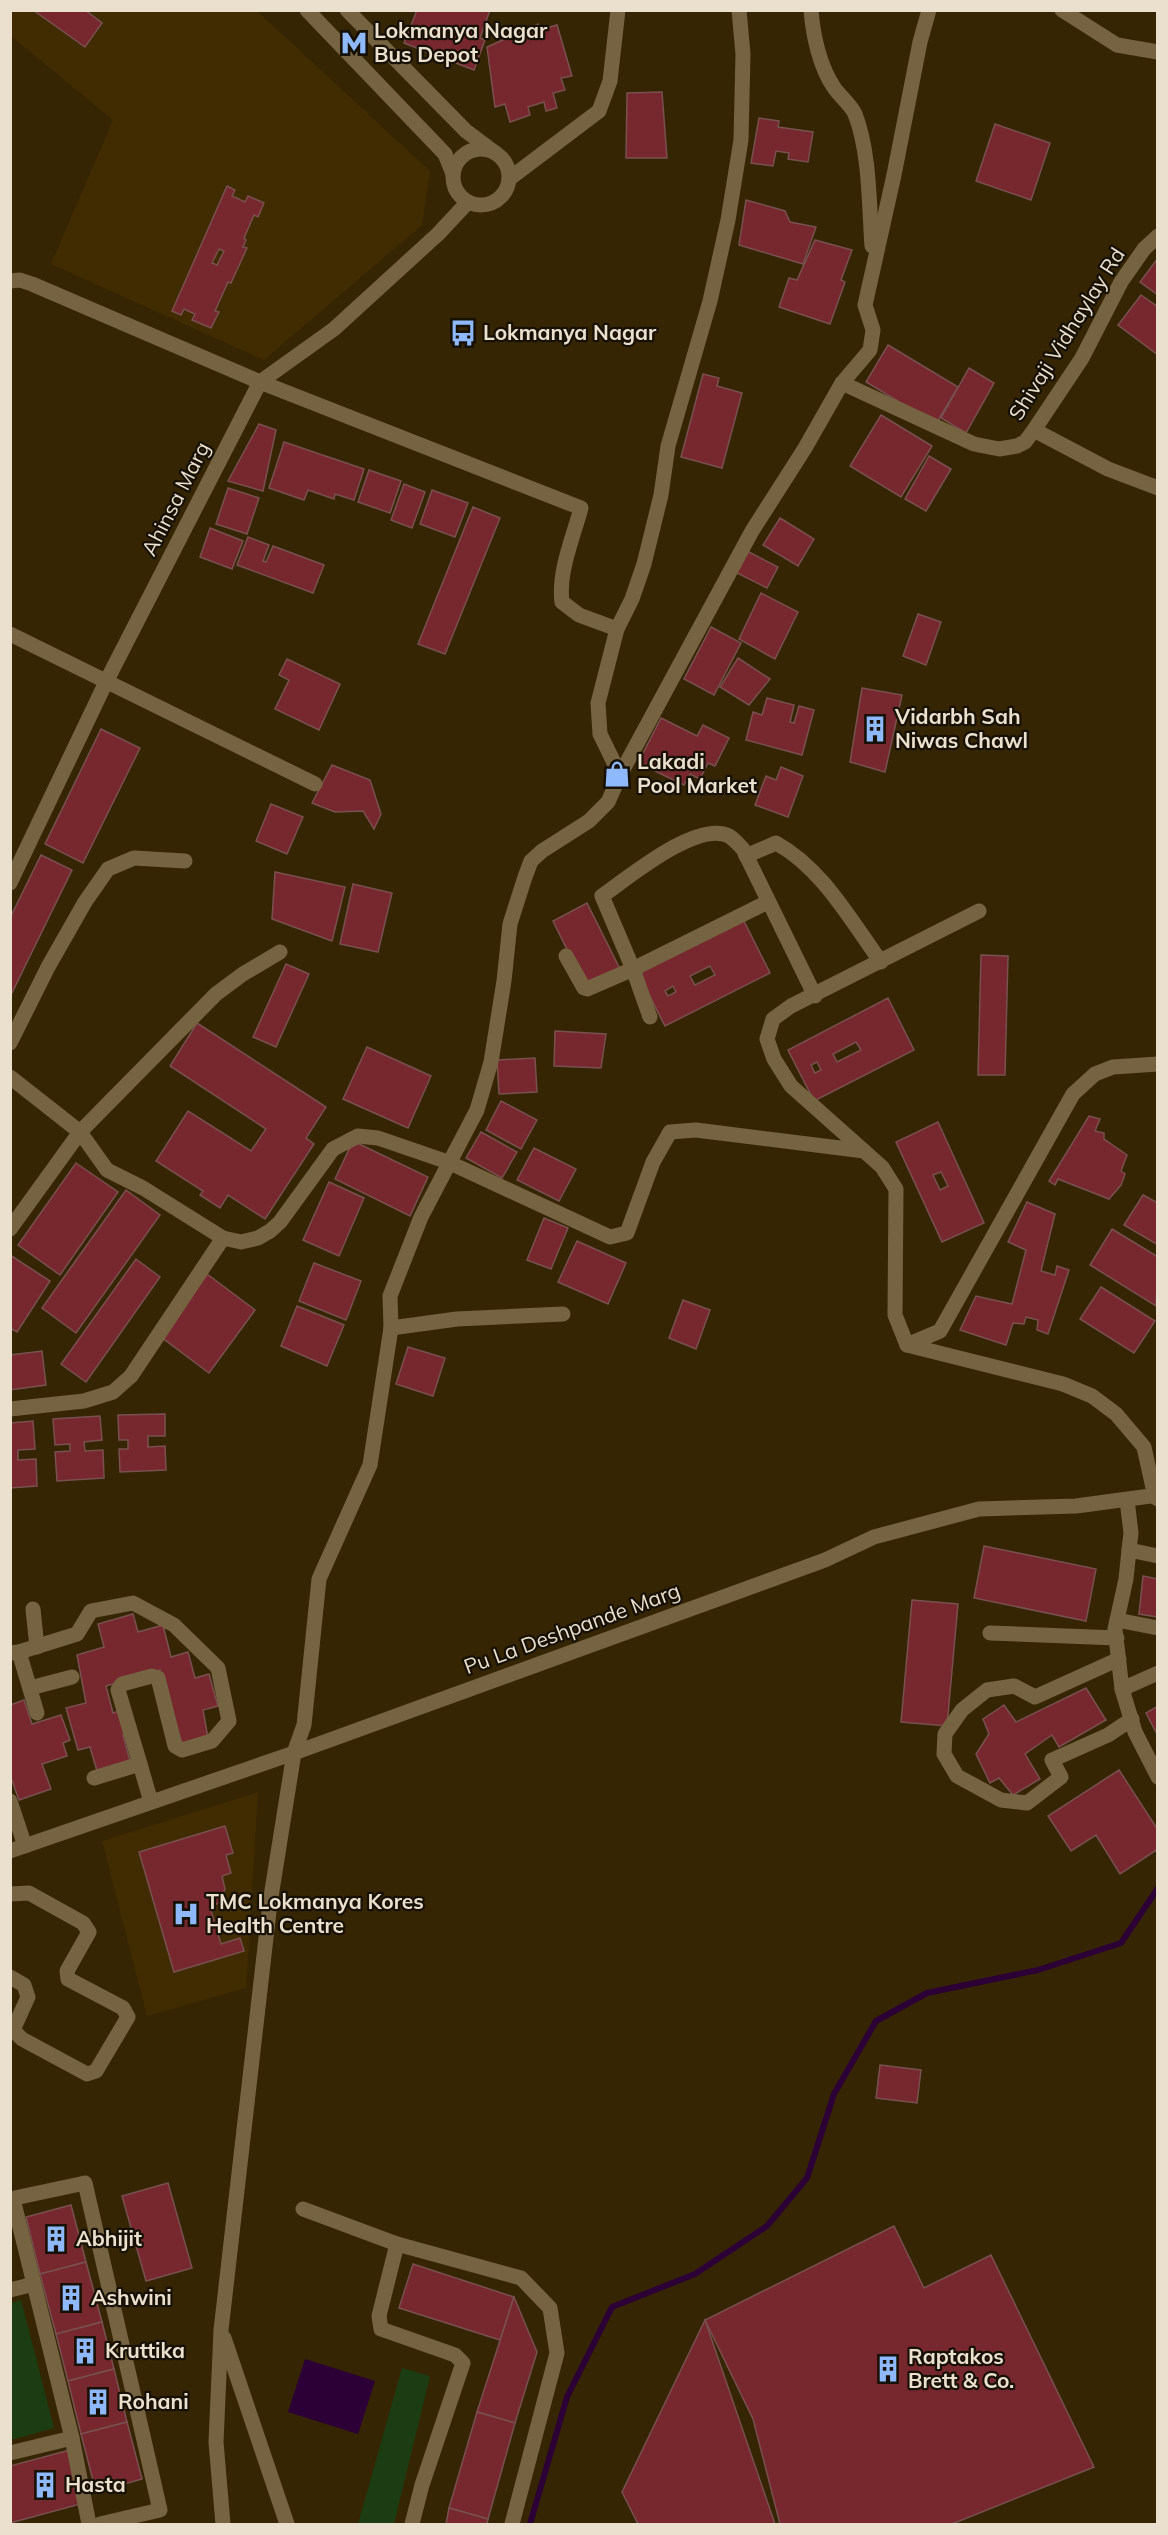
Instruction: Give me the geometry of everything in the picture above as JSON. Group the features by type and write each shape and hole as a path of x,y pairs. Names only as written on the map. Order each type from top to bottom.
{"street":[{"path":"307,10 446,154 459,195 468,202 480,205 499,199 506,190 509,179 508,168 503,159 466,132 347,10"},
{"path":"509,179 599,111 610,81 618,10"},
{"path":"620,775 600,734 598,702 617,628 632,599 644,564 661,495 668,446 710,301 728,220 741,140 743,54 739,10"},
{"path":"811,10 824,71 854,112 860,133 866,166 874,263"},
{"path":"223,2524 216,2442 221,2330 270,1903 294,1753 304,1725 319,1579 370,1465 392,1328 390,1296 421,1217 477,1110 490,1062 504,981 510,924 531,861 542,851 589,820 608,802 620,775 752,531 805,448 842,383 870,350 873,330 865,305 920,42 929,10"},
{"path":"1062,10 1118,45 1158,52"},
{"path":"453,174 456,163 472,150 484,148 494,152"},
{"name":"Ahinsa Marg","path":"10,883 106,680 260,382 334,329 438,234 468,202"},
{"name":"Shivaji Vidhaylay Rd","path":"842,383 974,444 999,448 1017,446 1025,442 1034,430 1082,358 1121,282 1144,249 1158,236"},
{"path":"10,281 20,280 32,284 260,382 581,508 564,571 560,591 562,602 579,615 617,628"},
{"path":"1034,430 1108,469 1158,488"},
{"path":"10,634 315,784"},
{"path":"650,1017 633,969 602,896 677,845 697,836 713,833 729,836 743,849 815,996"},
{"path":"746,856 776,843 788,849 827,888 881,962"},
{"path":"10,1042 48,967 85,902 108,870 134,858 185,861"},
{"path":"566,956 585,989 633,969 768,902"},
{"path":"907,1345 895,1315 896,1189 882,1167 791,1086 774,1059 767,1039 773,1019 791,1006 815,996 979,911"},
{"path":"10,1229 80,1132 216,994 280,952"},
{"path":"907,1345 940,1331 1073,1094 1095,1074 1113,1067 1158,1064"},
{"path":"10,1077 80,1132 107,1170 143,1188 223,1238 241,1242 258,1238 280,1222 333,1149 358,1136 378,1138 448,1162 610,1237 627,1233 653,1162 670,1132 696,1130 864,1151"},
{"path":"10,1409 84,1401 113,1392 131,1376 223,1238"},
{"path":"392,1328 457,1319 563,1314"},
{"path":"907,1345 1063,1384 1092,1395 1116,1414 1144,1447 1157,1497"},
{"name":"Pu La Deshpande Marg","path":"18,1848 294,1753 825,1560 874,1537 979,1509 1076,1506 1157,1497"},
{"path":"1127,1500 1131,1533 1117,1620 1122,1689 1132,1719 1158,1777"},
{"path":"1129,1550 1158,1556"},
{"path":"37,1713 30,1688 15,1653 77,1634 91,1611 134,1603 174,1625 218,1668 229,1720 212,1741 182,1750 175,1746 158,1678 152,1676 122,1684 118,1690 151,1802"},
{"path":"33,1609 37,1647"},
{"path":"1117,1620 1158,1628"},
{"path":"990,1633 1117,1638"},
{"path":"1119,1659 1035,1697 1014,1686 987,1690 962,1710 945,1734 944,1754 957,1776 1000,1800 1027,1803 1061,1778 1052,1760 1108,1735 1132,1719"},
{"path":"1122,1689 1158,1673"},
{"path":"30,1688 72,1677"},
{"path":"94,1778 140,1764"},
{"path":"10,1801 18,1848"},
{"path":"10,1894 29,1893 83,1923 89,1932 67,1971 68,1979 123,2008 128,2017 96,2071 87,2074 22,2039 14,2030 28,1997 24,1985 10,1977"},
{"path":"89,2524 72,2438 12,2199 86,2183 160,2510 100,2524"},
{"path":"303,2209 396,2244 521,2278 550,2308 557,2353 512,2524"},
{"path":"396,2244 379,2316 381,2329 455,2355 463,2363 422,2486 412,2524"},
{"path":"10,2290 34,2284"},
{"path":"221,2330 287,2524"},
{"path":"10,2453 72,2438"}],"shaded area":[{"path":"10,11 257,11 430,171 422,225 264,360 51,264 113,120 11,36"},
{"name":"TMC Lokmanya Kores Health Centre","path":"258,1792 246,1988 147,2016 102,1841"},
{"path":"305,2359 375,2381 358,2434 288,2412"}],"green space":[{"path":"21,2300 54,2428 11,2440 11,2303"},
{"path":"402,2368 430,2376 394,2524 358,2524"}],"building":[{"path":"33,10 85,10 102,23 85,47"},
{"path":"417,10 490,10 480,38 485,40 474,70 404,43"},
{"path":"538,24 539,30 557,25 572,76 561,78 565,90 553,93 557,108 546,111 544,102 528,107 530,115 510,122 505,104 495,107 487,47"},
{"path":"662,92 667,158 626,158 627,93"},
{"path":"759,118 779,121 778,127 813,132 808,162 788,159 789,153 776,151 773,166 751,163"},
{"path":"995,124 1050,143 1031,200 976,181"},
{"path":"227,186 235,190 232,196 245,202 248,196 264,203 258,217 254,215 244,238 246,240 243,247 247,248 231,283 228,282 215,311 219,312 211,328 192,320 195,314 184,309 181,315 172,311","holes":["219,249 224,251 217,265 212,263"]},
{"path":"746,200 785,211 790,222 816,227 803,264 739,245"},
{"path":"815,240 852,250 841,280 845,282 830,324 779,307 789,278 797,280"},
{"path":"1158,258 1158,295 1140,282"},
{"path":"1141,295 1158,307 1158,355 1118,325"},
{"path":"888,345 958,387 936,424 866,382"},
{"path":"969,368 994,383 966,433 941,418"},
{"path":"703,374 719,378 717,386 742,393 722,468 681,457"},
{"path":"881,415 932,446 901,497 850,466"},
{"path":"259,424 276,430 263,491 228,481"},
{"path":"284,442 364,469 354,500 335,494 334,499 308,490 304,500 269,488"},
{"path":"929,456 951,469 926,511 905,499"},
{"path":"369,470 401,481 390,513 358,502"},
{"path":"404,484 425,492 412,528 391,520"},
{"path":"228,488 259,498 247,534 216,524"},
{"path":"432,490 468,503 455,537 420,524"},
{"path":"473,507 500,518 445,654 418,644"},
{"path":"780,518 814,539 798,566 763,545"},
{"path":"210,528 243,541 232,569 200,557"},
{"path":"248,537 269,545 263,561 266,562 273,546 324,565 313,593 237,565"},
{"path":"745,550 778,567 767,588 735,572"},
{"path":"761,593 798,612 775,659 739,639"},
{"path":"918,614 941,622 926,665 903,656"},
{"path":"711,627 741,643 714,695 684,679"},
{"path":"738,658 770,679 749,705 720,687"},
{"path":"287,659 340,684 319,730 275,709 289,680 279,675"},
{"name":"Vidarbh Sah Niwas Chawl","path":"862,688 902,695 885,772 850,762"},
{"path":"767,698 794,705 790,722 794,723 799,706 814,710 802,755 746,740 753,712 762,715"},
{"path":"661,718 697,736 703,725 729,738 715,766 708,763 700,779 690,774 684,785 638,763"},
{"path":"101,729 140,748 83,863 45,844"},
{"path":"332,765 370,780 381,814 374,829 363,811 335,812 312,803"},
{"path":"781,767 803,776 788,817 755,805 766,776 776,780"},
{"path":"271,804 303,817 287,854 256,841"},
{"path":"41,855 72,870 10,997 10,918"},
{"path":"275,872 345,887 332,941 272,919"},
{"path":"353,884 392,893 378,952 340,944"},
{"path":"587,903 621,971 586,988 553,921"},
{"path":"743,919 770,973 665,1026 638,973","holes":["710,966 715,975 695,985 690,976","673,986 676,992 668,996 665,991"]},
{"path":"981,955 1008,956 1005,1075 978,1075"},
{"path":"286,964 309,974 276,1047 253,1037"},
{"path":"888,998 914,1050 814,1101 788,1050","holes":["856,1042 861,1050 837,1062 833,1054","817,1062 821,1070 815,1073 811,1065"]},
{"path":"197,1023 326,1107 306,1138 314,1144 265,1219 228,1195 220,1208 200,1195 203,1191 156,1161 188,1111 251,1151 266,1129 170,1066"},
{"path":"555,1031 606,1034 601,1068 554,1066"},
{"path":"367,1047 431,1076 408,1128 343,1099"},
{"path":"535,1058 537,1092 499,1094 497,1060"},
{"path":"501,1101 537,1120 521,1149 486,1130"},
{"path":"1089,1116 1100,1119 1095,1131 1104,1133 1104,1139 1127,1155 1121,1171 1125,1174 1121,1185 1109,1199 1058,1179 1055,1185 1049,1181"},
{"path":"938,1122 984,1223 942,1242 896,1142","holes":["941,1172 948,1186 940,1190 933,1175"]},
{"path":"481,1132 517,1152 502,1178 466,1158"},
{"path":"353,1141 428,1177 410,1216 335,1179"},
{"path":"534,1148 576,1169 559,1201 517,1180"},
{"path":"76,1163 118,1192 60,1275 18,1245"},
{"path":"329,1182 364,1198 339,1256 303,1240"},
{"path":"126,1190 160,1215 76,1333 42,1308"},
{"path":"1143,1195 1158,1203 1158,1245 1124,1225"},
{"path":"1027,1202 1055,1214 1041,1271 1055,1275 1057,1266 1069,1270 1048,1334 1037,1330 1038,1320 1026,1317 1024,1324 1013,1323 1006,1345 960,1330 976,1296 1012,1304 1026,1250 1008,1242"},
{"path":"544,1218 568,1228 551,1269 527,1260"},
{"path":"1112,1229 1158,1257 1156,1306 1090,1265"},
{"path":"577,1241 626,1263 608,1304 558,1282"},
{"path":"10,1255 50,1281 17,1332 10,1328"},
{"path":"136,1259 160,1277 86,1382 61,1364"},
{"path":"314,1263 361,1281 346,1320 299,1301"},
{"path":"207,1274 255,1310 209,1373 161,1337"},
{"path":"1101,1287 1155,1321 1134,1353 1080,1319"},
{"path":"683,1300 710,1310 696,1349 669,1338"},
{"path":"297,1306 344,1325 327,1366 281,1346"},
{"path":"408,1347 445,1358 433,1396 396,1384"},
{"path":"42,1351 46,1385 10,1390 10,1355"},
{"path":"165,1414 165,1436 148,1436 148,1447 165,1446 166,1470 120,1472 119,1449 128,1449 128,1440 119,1440 118,1415"},
{"path":"100,1416 102,1440 84,1442 85,1451 103,1450 104,1478 57,1481 55,1452 70,1451 70,1444 55,1445 53,1419"},
{"path":"33,1421 35,1449 18,1450 18,1460 36,1459 37,1486 10,1488 10,1423"},
{"path":"984,1546 1096,1569 1086,1621 974,1598"},
{"path":"1143,1576 1158,1579 1158,1617 1139,1614"},
{"path":"912,1600 958,1604 947,1726 901,1722"},
{"path":"133,1614 138,1632 163,1625 171,1657 188,1652 195,1678 209,1674 218,1706 203,1710 208,1738 182,1744 160,1670 106,1686 113,1713 119,1711 128,1734 123,1735 130,1761 97,1771 90,1747 78,1750 66,1708 86,1703 77,1655 104,1647 98,1624"},
{"path":"1086,1688 1106,1720 1059,1747 1052,1735 1025,1754 1040,1779 1013,1795 999,1778 990,1783 976,1754 989,1734 983,1719 1004,1705 1016,1722"},
{"path":"24,1700 32,1724 61,1715 70,1740 63,1743 67,1756 42,1764 51,1789 19,1800 10,1775 10,1705"},
{"path":"1158,1706 1158,1736 1146,1713"},
{"path":"1119,1770 1158,1830 1158,1849 1120,1874 1096,1835 1071,1851 1048,1816"},
{"path":"225,1826 233,1853 226,1855 231,1873 222,1876 225,1889 219,1903 210,1907 221,1944 240,1938 244,1951 174,1972 139,1852"},
{"path":"880,2065 921,2070 917,2103 876,2098"},
{"path":"168,2183 192,2268 146,2281 122,2196"},
{"name":"Abhijit","path":"71,2205 86,2262 40,2274 26,2217"},
{"name":"Raptakos Brett & Co.","path":"894,2226 924,2288 991,2255 1094,2467 952,2524 780,2524 753,2419 705,2320"},
{"name":"Ashwini","path":"86,2262 102,2322 56,2334 40,2274"},
{"path":"413,2264 514,2297 500,2340 399,2308"},
{"path":"514,2297 537,2352 515,2423 477,2412"},
{"path":"705,2320 775,2524 638,2524 622,2492"},
{"name":"Kruttika","path":"102,2322 114,2369 68,2381 56,2334"},
{"name":"Rohani","path":"114,2369 127,2422 81,2434 68,2381"},
{"path":"477,2412 515,2423 488,2519 449,2508"},
{"path":"127,2422 142,2479 96,2492 81,2434"},
{"name":"Hasta","path":"70,2450 84,2503 10,2523 10,2466"},
{"path":"449,2508 488,2519 487,2524 446,2524"}],"waterway":[{"path":"530,2524 567,2397 612,2307 695,2274 767,2226 807,2178 834,2094 876,2021 927,1993 1038,1970 1121,1943 1158,1888"}],"place":[{"name":"Lokmanya Nagar Bus Depot","path":"354,43"},
{"name":"Lokmanya Nagar","path":"463,333"},
{"name":"Vidarbh Sah Niwas Chawl","path":"875,729"},
{"name":"Lakadi Pool Market","path":"617,774"},
{"name":"TMC Lokmanya Kores Health Centre","path":"186,1914"},
{"name":"Abhijit","path":"56,2239"},
{"name":"Ashwini","path":"71,2298"},
{"name":"Kruttika","path":"85,2351"},
{"name":"Raptakos Brett & Co.","path":"888,2369"},
{"name":"Rohani","path":"98,2402"},
{"name":"Hasta","path":"45,2485"}]}
